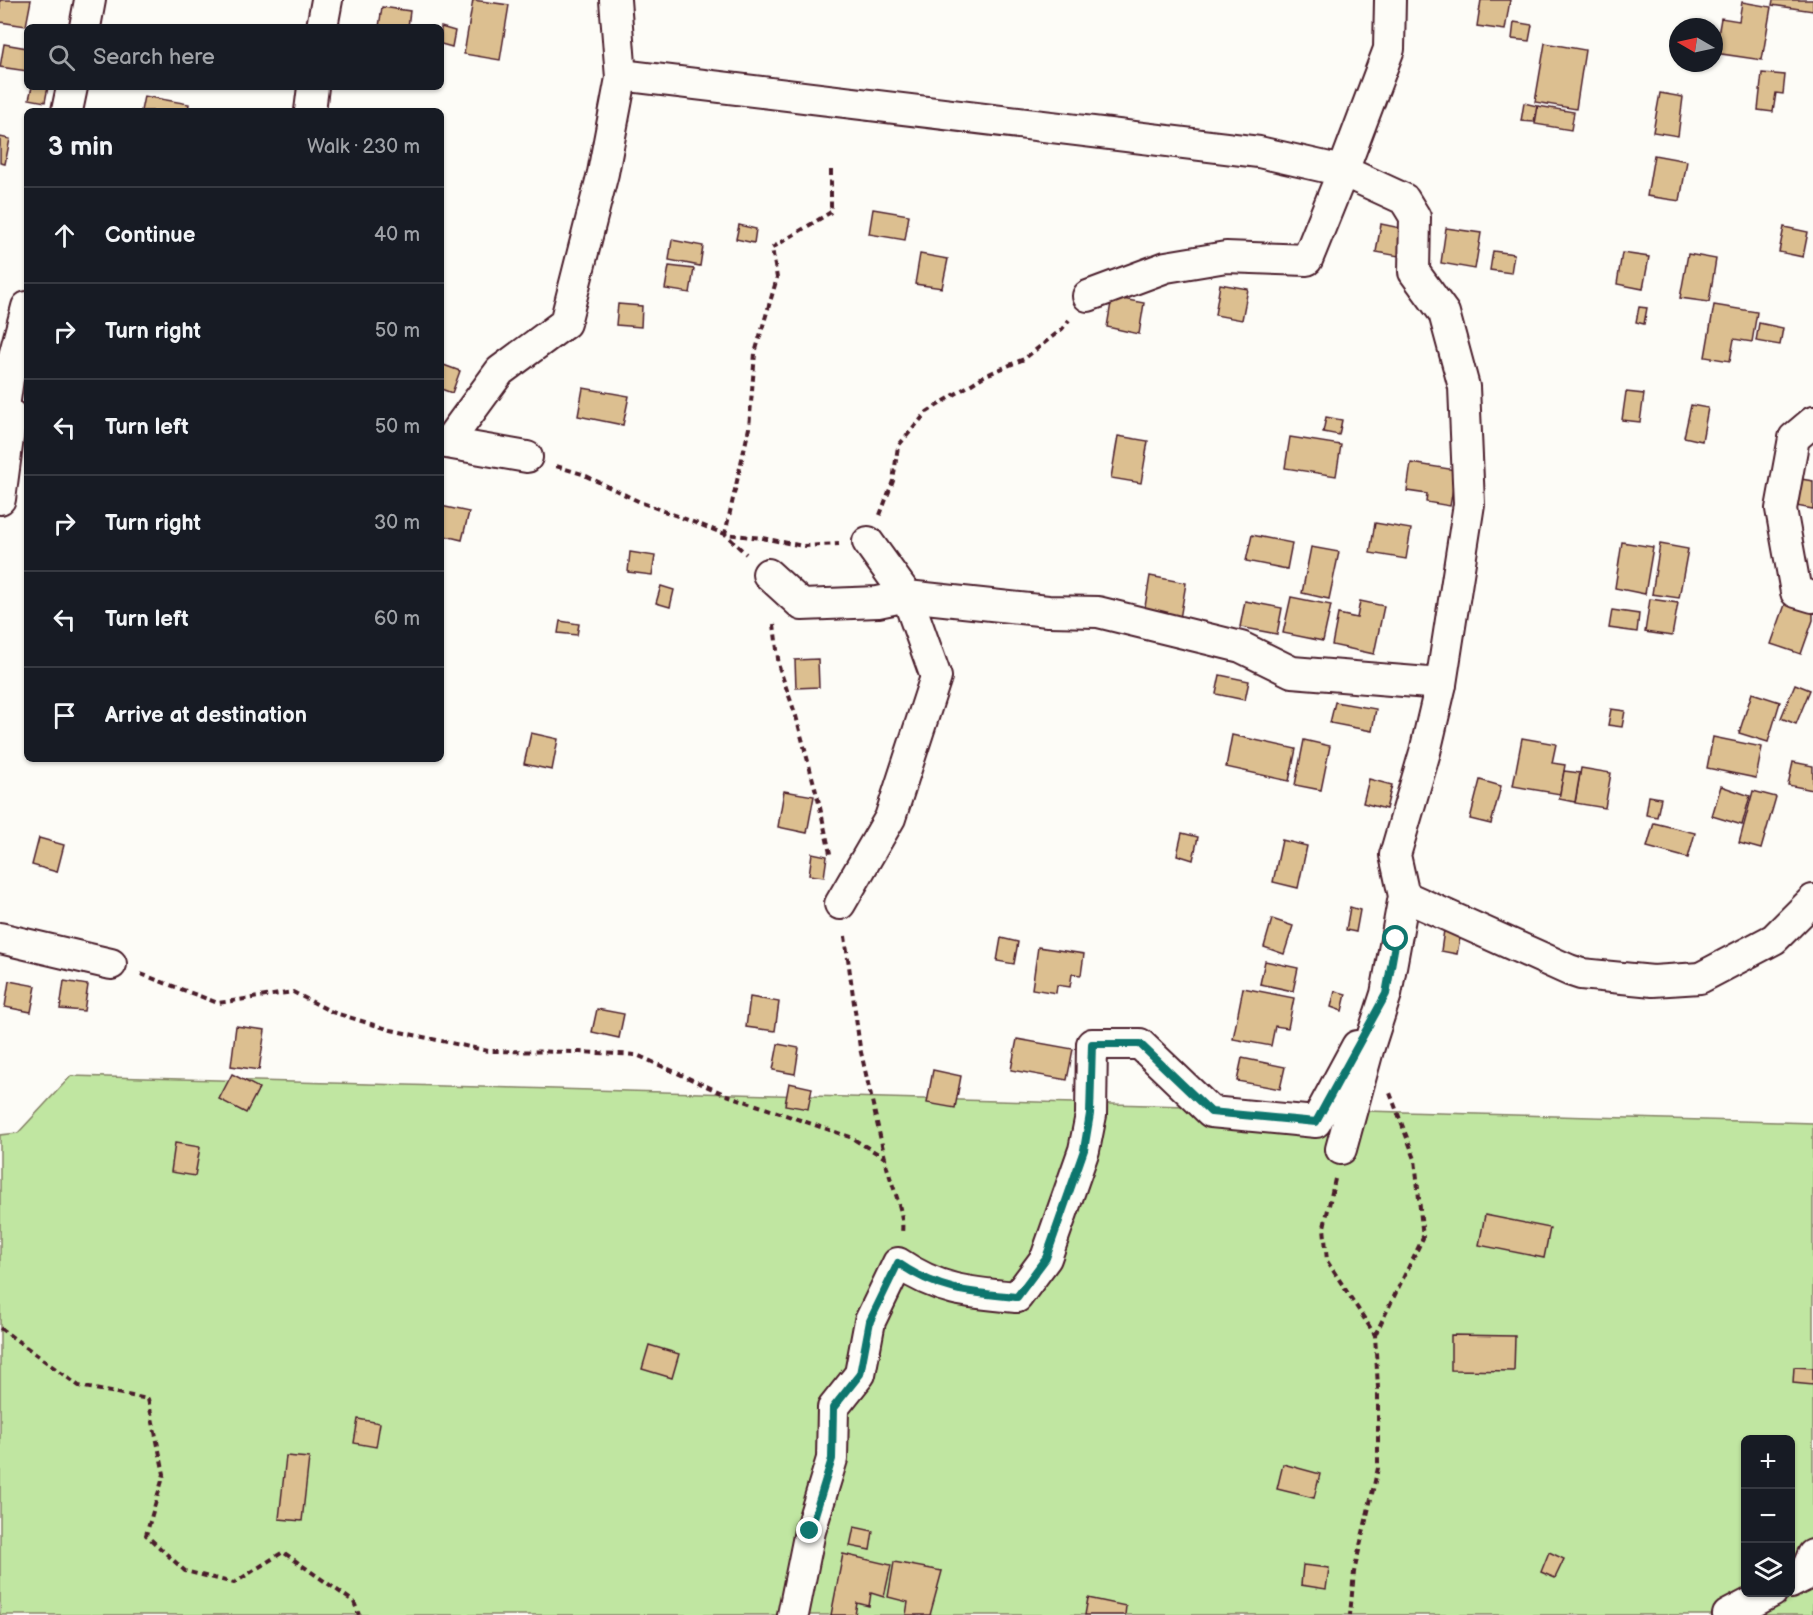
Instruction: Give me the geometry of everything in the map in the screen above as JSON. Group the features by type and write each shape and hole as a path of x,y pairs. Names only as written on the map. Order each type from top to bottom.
{"street":[{"path":"86,24 90,0"},
{"path":"323,24 327,0"},
{"path":"527,457 445,442 500,371 565,323 603,173 621,75 615,0"},
{"path":"1088,296 1166,267 1226,257 1307,260 1389,49 1390,0"},
{"path":"621,75 1258,152 1343,171 1404,199 1415,217 1414,272 1444,313 1464,387 1468,504 1441,684 1425,752 1395,855 1404,896 1386,994 1341,1149"},
{"path":"68,108 72,90"},
{"path":"310,108 313,90"},
{"path":"0,436 24,323"},
{"path":"0,499 14,386 12,382"},
{"path":"1813,422 1794,438 1781,509 1796,592 1813,597"},
{"path":"840,904 890,818 936,677 907,596 868,542"},
{"path":"768,574 802,605 878,602 907,596 1048,611 1098,612 1241,647 1292,672 1441,684"},
{"path":"1404,896 1569,970 1581,974 1653,981 1700,978 1774,939 1813,900"},
{"path":"0,938 111,964"},
{"path":"793,1615 810,1531 832,1459 833,1408 860,1374 870,1321 898,1263 918,1276 963,1292 1017,1297 1046,1258 1084,1150 1090,1114 1092,1044 1140,1044 1211,1112 1316,1122 1386,994"},
{"path":"1795,1581 1804,1576 1813,1555"},
{"path":"1728,1615 1764,1597"}],"path":[{"path":"725,534 749,428 755,353 777,278 772,248 831,212 831,170"},
{"path":"527,457 582,474 640,502 725,534 803,546 868,542 893,481 898,446 927,412 984,376 1024,359 1062,329 1088,296"},
{"path":"725,534 768,574 779,667 796,716 816,792 840,904 860,1047 888,1174 903,1221 898,1263"},
{"path":"111,964 164,981 218,1003 293,992 332,1012 391,1030 488,1051 580,1052 637,1056 724,1094 850,1137 885,1158"},
{"path":"1350,1615 1354,1572 1378,1468 1378,1388 1375,1335 1423,1238 1415,1159 1371,1041"},
{"path":"1341,1149 1324,1227 1327,1261 1375,1335"},
{"path":"0,1329 79,1386 148,1399 164,1474 146,1535 185,1571 234,1583 283,1552 354,1602 359,1615"}],"green space":[{"path":"71,1076 1813,1123 1813,1615 0,1615 0,1135 18,1133"}],"building":[{"path":"0,0 31,0 26,24 24,26 0,22"},
{"path":"473,0 509,5 500,60 464,54"},
{"path":"1481,0 1510,0 1505,30 1477,26"},
{"path":"1773,0 1813,0 1813,11 1772,5"},
{"path":"1742,2 1771,7 1762,60 1723,54 1723,18 1739,21"},
{"path":"382,7 410,11 408,24 379,24"},
{"path":"1514,22 1532,25 1529,41 1512,39"},
{"path":"444,28 455,31 452,47 444,45"},
{"path":"1545,43 1585,50 1576,109 1535,102"},
{"path":"4,44 24,47 24,71 0,67"},
{"path":"1762,73 1785,75 1783,94 1776,93 1773,112 1758,110"},
{"path":"31,90 47,90 45,102 29,99"},
{"path":"1660,93 1683,97 1678,136 1653,132"},
{"path":"144,96 189,104 188,108 142,108"},
{"path":"1524,103 1537,106 1534,122 1521,121"},
{"path":"1538,106 1574,112 1571,130 1535,124"},
{"path":"0,137 10,139 5,164 0,163"},
{"path":"1654,155 1687,161 1680,201 1647,196"},
{"path":"873,209 909,215 905,240 869,234"},
{"path":"1381,224 1415,231 1410,258 1376,252"},
{"path":"739,225 756,229 754,243 736,239"},
{"path":"1784,227 1808,232 1803,257 1779,252"},
{"path":"1446,228 1481,233 1475,269 1441,263"},
{"path":"672,240 703,246 700,266 669,260"},
{"path":"1493,251 1514,254 1511,273 1490,270"},
{"path":"1622,253 1649,257 1643,289 1617,284"},
{"path":"920,254 948,259 942,288 915,284"},
{"path":"1688,254 1716,259 1709,302 1680,298"},
{"path":"669,266 694,269 690,293 665,289"},
{"path":"1220,284 1248,289 1242,320 1215,315"},
{"path":"1112,297 1144,303 1139,334 1107,327"},
{"path":"618,304 642,306 641,327 616,325"},
{"path":"1714,305 1757,312 1752,342 1734,339 1730,361 1705,357"},
{"path":"1639,307 1647,308 1644,324 1636,322"},
{"path":"1759,323 1783,328 1780,345 1756,341"},
{"path":"444,365 460,371 452,393 444,390"},
{"path":"583,388 629,396 623,425 578,416"},
{"path":"1626,392 1644,394 1640,422 1622,420"},
{"path":"1691,405 1708,408 1702,441 1684,437"},
{"path":"1326,417 1342,420 1339,435 1323,432"},
{"path":"1118,436 1148,441 1141,483 1111,478"},
{"path":"1290,437 1341,445 1336,476 1285,468"},
{"path":"1411,463 1456,470 1450,506 1426,502 1427,494 1407,491"},
{"path":"1801,479 1813,481 1813,509 1796,506"},
{"path":"444,507 469,512 462,540 444,536"},
{"path":"1375,523 1411,529 1406,559 1370,553"},
{"path":"1252,535 1292,543 1287,569 1246,561"},
{"path":"1622,542 1653,547 1645,594 1615,588"},
{"path":"1660,544 1688,549 1679,598 1652,594"},
{"path":"1311,547 1339,552 1329,599 1302,593"},
{"path":"630,552 655,556 652,575 628,572"},
{"path":"1150,576 1186,583 1180,619 1144,613"},
{"path":"661,586 674,590 670,607 656,603"},
{"path":"1291,597 1331,605 1323,641 1283,633"},
{"path":"1650,599 1678,603 1672,636 1645,632"},
{"path":"1787,599 1813,608 1813,620 1801,654 1771,644"},
{"path":"1245,601 1282,608 1277,634 1240,627"},
{"path":"1360,601 1384,606 1374,654 1332,645 1338,614 1357,618"},
{"path":"1612,610 1639,614 1637,632 1609,628"},
{"path":"560,621 579,624 577,635 558,633"},
{"path":"818,659 819,687 796,688 795,660"},
{"path":"1220,675 1249,681 1245,700 1216,694"},
{"path":"1795,684 1810,690 1796,724 1781,718"},
{"path":"1752,693 1780,702 1768,742 1739,733"},
{"path":"1335,702 1376,709 1372,731 1330,723"},
{"path":"1611,709 1625,711 1622,727 1608,725"},
{"path":"531,733 558,739 552,770 524,764"},
{"path":"1232,735 1296,749 1289,781 1226,767"},
{"path":"1713,737 1762,747 1756,778 1707,768"},
{"path":"1522,738 1556,744 1552,763 1565,765 1560,794 1513,786"},
{"path":"1304,740 1330,746 1321,790 1295,785"},
{"path":"1793,762 1813,766 1813,790 1788,785"},
{"path":"1581,768 1611,773 1605,808 1575,803"},
{"path":"1564,771 1580,773 1575,802 1559,799"},
{"path":"1369,779 1392,785 1386,809 1363,803"},
{"path":"1480,780 1501,786 1491,824 1470,819"},
{"path":"1721,786 1750,796 1742,825 1712,816"},
{"path":"784,791 814,796 807,833 778,827"},
{"path":"1753,791 1776,797 1761,849 1739,843"},
{"path":"1649,796 1661,798 1657,817 1646,815"},
{"path":"1654,823 1695,833 1688,858 1647,847"},
{"path":"1182,833 1198,837 1193,860 1177,855"},
{"path":"39,838 64,845 57,872 32,865"},
{"path":"1282,840 1307,846 1298,888 1273,882"},
{"path":"812,853 827,856 824,877 809,875"},
{"path":"1350,907 1360,910 1356,932 1346,930"},
{"path":"1272,919 1293,926 1284,954 1264,947"},
{"path":"1444,930 1461,932 1457,954 1441,951"},
{"path":"1001,938 1018,942 1014,964 997,961"},
{"path":"1038,947 1084,954 1081,975 1072,974 1070,987 1057,985 1056,993 1032,989"},
{"path":"1265,961 1298,968 1293,991 1260,984"},
{"path":"9,981 36,986 31,1012 5,1007"},
{"path":"64,981 88,985 84,1011 60,1009"},
{"path":"1243,988 1294,998 1288,1028 1275,1026 1271,1046 1233,1039"},
{"path":"1335,991 1346,994 1342,1011 1331,1007"},
{"path":"750,997 779,1002 775,1031 746,1027"},
{"path":"597,1009 624,1014 619,1038 592,1032"},
{"path":"236,1026 265,1030 259,1070 231,1066"},
{"path":"1017,1039 1073,1049 1067,1080 1011,1070"},
{"path":"778,1044 799,1048 795,1074 773,1070"},
{"path":"1242,1058 1285,1067 1280,1089 1237,1081"},
{"path":"933,1070 961,1076 955,1108 927,1103"},
{"path":"232,1074 259,1088 246,1113 219,1099"},
{"path":"789,1083 812,1088 808,1109 785,1105"},
{"path":"175,1143 200,1147 195,1176 171,1172"},
{"path":"1485,1215 1550,1228 1544,1258 1479,1245"},
{"path":"1451,1335 1515,1336 1514,1371 1451,1370"},
{"path":"649,1345 679,1354 672,1378 642,1369"},
{"path":"1794,1367 1813,1368 1813,1385 1793,1383"},
{"path":"358,1419 380,1423 376,1447 354,1443"},
{"path":"286,1456 309,1458 302,1521 279,1519"},
{"path":"1283,1464 1320,1474 1314,1498 1277,1489"},
{"path":"854,1527 873,1531 870,1550 850,1546"},
{"path":"1549,1552 1564,1559 1555,1578 1541,1572"},
{"path":"843,1554 891,1565 884,1597 871,1593 869,1606 857,1603 855,1615 831,1615"},
{"path":"894,1562 942,1571 930,1615 906,1615 908,1602 888,1597"},
{"path":"1303,1565 1329,1568 1326,1589 1301,1585"},
{"path":"1088,1598 1126,1606 1125,1615 1085,1615"}],"route":[{"path":"810,1531 832,1459 833,1408 860,1374 870,1321 898,1263 918,1276 963,1292 1017,1297 1046,1258 1084,1150 1090,1114 1092,1044 1140,1044 1211,1112 1316,1122 1386,994 1396,939"}]}
